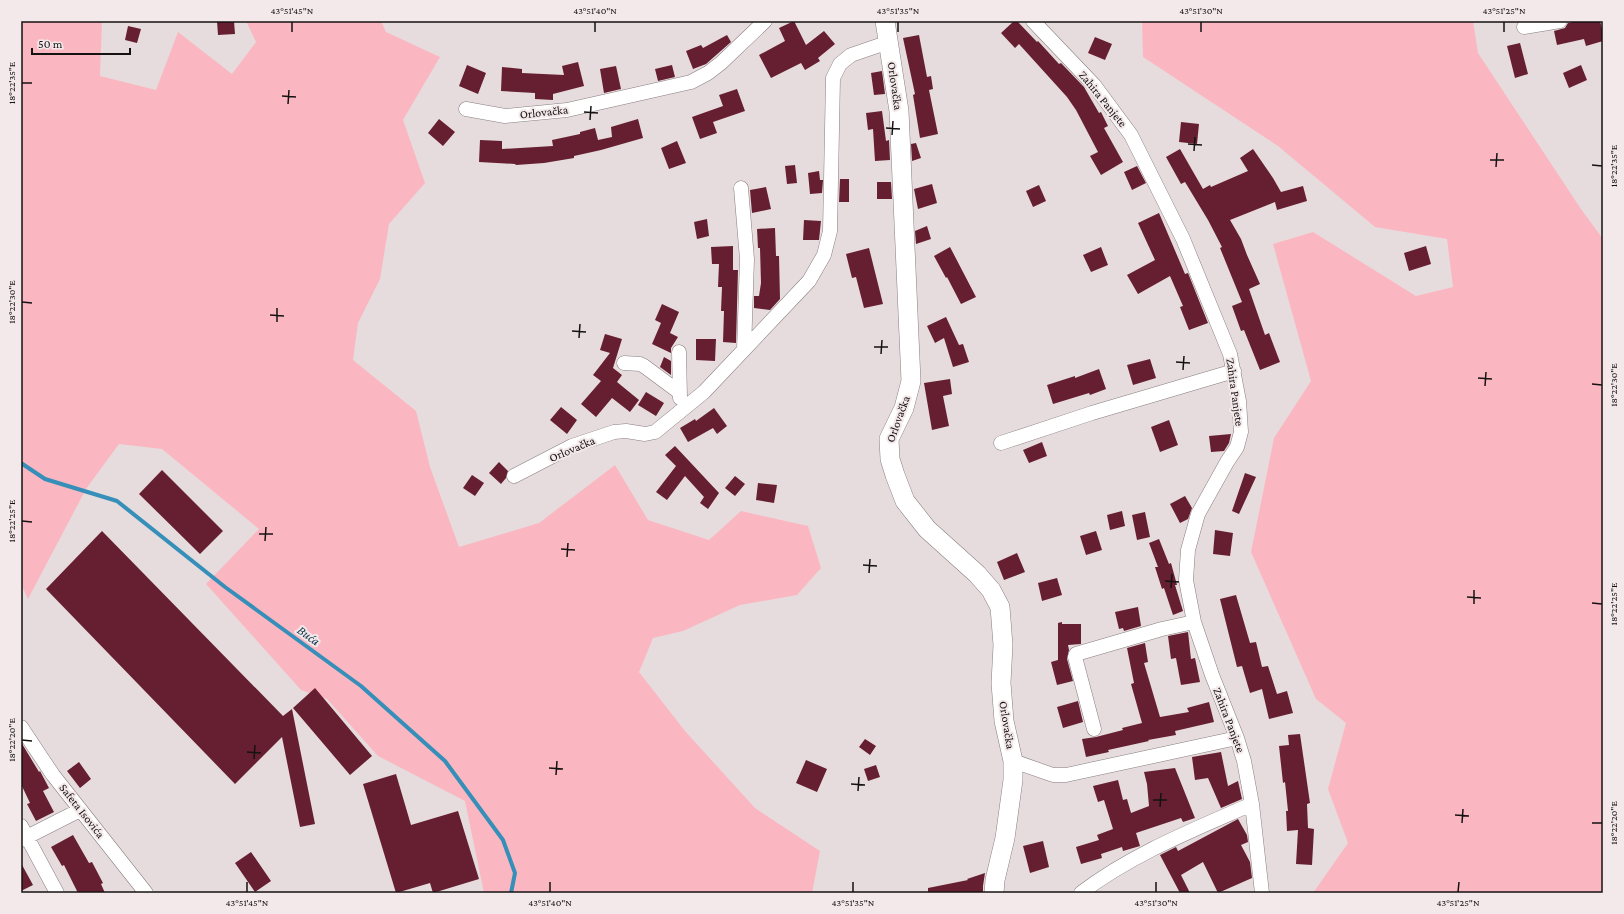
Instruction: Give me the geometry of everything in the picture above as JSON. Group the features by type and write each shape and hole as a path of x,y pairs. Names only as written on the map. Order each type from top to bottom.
{"street":[{"name":"Orlovačka","path":"466,109 505,116 567,110 691,82 708,74 722,63 764,21"},
{"name":"Orlovačka","path":"885,21 899,111 911,381 904,408 889,439 890,459 905,501 927,529 977,574 991,590 1000,607 1003,645 1001,683 1004,721 1013,761 1013,780 1005,838 995,880 994,893"},
{"name":"Zahira Panjete","path":"1033,21 1094,85 1131,135 1183,239 1230,354 1239,401 1241,432 1237,447 1198,514 1188,550 1186,580 1194,622 1212,675 1238,738 1244,760 1252,804 1262,893"},
{"path":"1524,27 1560,21"},
{"name":"Orlovačka","path":"514,476 572,446 614,432 626,431 645,434 656,432 704,392 809,281 824,254 830,231 833,78 840,64 852,55 888,42"},
{"path":"741,188 747,259 744,350"},
{"path":"679,352 679,392 681,410"},
{"path":"624,363 640,364 644,366 679,392"},
{"path":"1001,443 1092,413 1234,372"},
{"path":"1094,729 1075,657 1076,654 1162,629 1194,622"},
{"name":"Safeta Isovića","path":"21,727 53,775 146,893"},
{"path":"1013,761 1053,775 1066,775 1238,738"},
{"path":"1081,893 1101,878 1158,846 1252,804"},
{"path":"57,893 23,834 80,810"}],"shaded area":[{"path":"21,21 102,21 100,76 156,90 178,32 232,74 256,42 246,21 381,21 386,32 440,57 403,120 425,183 389,224 380,279 358,323 353,360 416,411 430,467 459,547 539,523 615,465 648,520 709,540 741,511 808,526 821,568 797,595 740,605 683,631 653,638 639,672 685,731 755,808 820,851 812,893 484,893 465,801 378,756 327,699 301,690 206,584 259,529 162,449 119,444 86,489 28,599 21,584"},
{"path":"1142,21 1473,21 1478,53 1581,209 1603,239 1603,893 1313,893 1348,843 1328,789 1346,723 1316,699 1251,552 1274,438 1311,381 1273,244 1313,232 1416,296 1453,287 1447,239 1375,227 1278,146 1143,57"}],"building":[{"path":"217,21 234,21 235,34 218,35"},
{"path":"794,21 806,45 824,31 835,44 818,58 820,61 805,70 801,63 771,78 759,55 785,41 779,28"},
{"path":"1014,21 1017,21 1084,87 1099,113 1101,112 1108,126 1104,128 1123,162 1101,175 1090,156 1098,152 1076,110 1067,97 1019,44 1015,48 1001,33"},
{"path":"1577,21 1600,21 1603,32 1603,41 1586,46 1584,39 1557,45 1554,31 1565,28 1568,23"},
{"path":"128,26 141,29 137,43 125,40"},
{"path":"727,35 731,42 706,64 693,69 686,51 701,45 703,48"},
{"path":"919,35 927,77 931,76 933,89 929,90 938,134 920,138 913,95 915,94 903,38"},
{"path":"1095,37 1112,44 1105,60 1088,53"},
{"path":"1520,43 1528,74 1515,78 1507,46"},
{"path":"578,62 584,86 553,94 553,100 535,99 535,93 501,91 502,67 522,69 522,73 564,75 562,66"},
{"path":"467,65 486,73 478,94 459,86"},
{"path":"672,65 675,77 658,81 655,69"},
{"path":"1581,65 1587,80 1569,88 1563,73"},
{"path":"616,66 621,89 604,93 600,69"},
{"path":"882,71 885,94 874,95 871,73"},
{"path":"737,89 745,111 713,122 717,133 700,139 692,117 723,106 719,95"},
{"path":"882,111 886,141 889,140 890,160 875,161 873,129 868,130 866,113"},
{"path":"439,119 455,132 443,146 428,133"},
{"path":"638,119 643,138 574,156 574,158 544,163 516,165 479,162 480,140 502,141 502,149 553,146 552,140 580,134 580,132 595,128 598,140 612,137 611,127"},
{"path":"1181,122 1199,124 1197,144 1179,142"},
{"path":"677,141 686,163 669,169 661,148"},
{"path":"916,143 921,158 912,161 911,144"},
{"path":"1180,149 1203,189 1248,171 1240,158 1253,149 1281,192 1303,186 1307,201 1277,210 1275,202 1230,220 1241,239 1260,284 1249,289 1265,335 1269,333 1280,362 1260,370 1244,330 1241,331 1232,306 1242,302 1220,248 1222,247 1185,182 1181,184 1166,157"},
{"path":"795,165 797,183 787,184 785,166"},
{"path":"1137,166 1146,183 1132,190 1124,172"},
{"path":"819,171 820,180 823,180 822,193 810,194 808,173"},
{"path":"840,179 849,179 849,202 839,202"},
{"path":"877,182 891,182 892,199 877,199"},
{"path":"932,184 937,203 918,209 914,189"},
{"path":"1039,185 1046,201 1033,207 1026,191"},
{"path":"766,187 771,209 752,213 750,190"},
{"path":"1159,213 1185,274 1188,273 1208,323 1189,330 1180,307 1183,306 1170,276 1138,294 1127,275 1155,260 1138,223"},
{"path":"707,219 709,236 697,239 694,222"},
{"path":"804,220 821,221 819,240 803,240"},
{"path":"927,226 931,239 916,244 915,231"},
{"path":"775,228 776,256 779,256 780,299 770,310 754,308 754,296 759,296 761,283 760,248 758,248 757,229"},
{"path":"733,246 733,270 738,270 736,343 723,342 724,311 721,311 722,287 718,287 719,264 712,264 711,247"},
{"path":"1426,246 1431,264 1409,271 1404,253"},
{"path":"950,247 976,297 961,304 934,256"},
{"path":"1101,247 1108,265 1091,272 1083,255"},
{"path":"869,248 883,304 864,308 856,277 852,278 846,254"},
{"path":"662,304 679,312 670,333 678,337 671,348 671,353 652,344 661,323 655,320"},
{"path":"946,317 959,345 963,344 969,362 953,367 944,338 935,343 927,326"},
{"path":"605,334 622,339 613,368 622,375 617,382 639,400 630,412 612,398 596,417 581,404 601,381 593,375 610,353 600,350"},
{"path":"696,339 716,339 715,361 696,360"},
{"path":"664,357 671,361 671,375 660,367"},
{"path":"1150,359 1156,378 1133,385 1127,365"},
{"path":"1099,369 1106,389 1090,395 1089,393 1053,404 1047,385 1075,376 1075,378"},
{"path":"950,379 952,394 943,396 949,426 932,430 924,383"},
{"path":"646,392 664,403 656,416 638,405"},
{"path":"561,407 577,420 567,434 550,420"},
{"path":"714,408 727,426 717,434 713,428 688,442 680,428 695,419 696,421"},
{"path":"1169,420 1178,445 1160,452 1151,427"},
{"path":"1231,434 1229,443 1224,451 1211,452 1209,436"},
{"path":"1042,442 1047,456 1029,463 1023,450"},
{"path":"675,446 719,493 708,509 700,503 704,497 685,476 667,500 656,492 676,466 665,455"},
{"path":"499,462 508,471 506,478 501,484 489,473"},
{"path":"162,470 223,531 200,554 139,494"},
{"path":"1245,473 1256,477 1239,514 1232,511"},
{"path":"472,475 484,483 475,496 463,488"},
{"path":"735,476 745,484 735,496 725,488"},
{"path":"758,483 777,485 774,503 756,500"},
{"path":"1185,496 1192,508 1188,519 1180,523 1170,504"},
{"path":"1122,511 1125,526 1110,530 1107,515"},
{"path":"1145,512 1150,537 1137,540 1132,515"},
{"path":"1215,530 1233,533 1230,556 1213,554"},
{"path":"102,531 283,716 292,709 315,824 300,827 282,737 235,784 46,589"},
{"path":"1096,531 1102,550 1086,555 1080,536"},
{"path":"1159,539 1169,564 1171,563 1177,585 1175,585 1183,611 1173,615 1164,588 1162,589 1155,567 1158,567 1149,543"},
{"path":"1017,553 1025,572 1004,580 997,562"},
{"path":"1057,578 1062,595 1042,601 1038,583"},
{"path":"1236,595 1250,643 1256,642 1262,667 1268,666 1277,694 1287,691 1293,713 1269,719 1262,689 1250,693 1242,666 1237,667 1220,599"},
{"path":"1138,607 1141,626 1124,631 1123,628 1119,629 1115,612"},
{"path":"1062,622 1062,624 1081,624 1081,644 1068,645 1069,650 1067,659 1073,681 1057,685 1051,662 1058,660 1058,623"},
{"path":"1188,632 1191,659 1195,658 1200,682 1181,685 1176,658 1171,659 1168,636"},
{"path":"1145,643 1148,662 1144,663 1160,717 1189,712 1187,708 1209,702 1214,722 1175,731 1176,735 1148,740 1149,741 1108,750 1109,752 1086,757 1082,739 1123,730 1122,728 1142,723 1131,684 1134,683 1127,648"},
{"path":"315,688 372,756 350,775 293,708"},
{"path":"1078,701 1083,722 1063,728 1057,707"},
{"path":"1300,734 1310,803 1307,804 1308,828 1314,829 1312,865 1296,864 1298,830 1287,831 1286,811 1288,811 1279,746 1289,745 1288,735"},
{"path":"865,739 876,746 870,755 859,747"},
{"path":"21,742 49,788 43,791 54,812 36,821 27,804 30,803 21,784"},
{"path":"1221,752 1228,786 1238,781 1242,799 1221,808 1208,778 1195,780 1192,757"},
{"path":"806,760 827,769 817,792 796,783"},
{"path":"79,762 91,779 80,788 67,771"},
{"path":"876,765 880,777 868,781 864,769"},
{"path":"1175,768 1195,818 1183,822 1181,818 1136,833 1140,846 1123,851 1122,847 1101,854 1102,858 1081,864 1076,847 1099,840 1097,835 1113,829 1104,800 1098,802 1093,786 1118,780 1123,800 1127,799 1131,813 1149,806 1147,784 1144,772"},
{"path":"396,774 411,825 458,811 479,879 433,893 430,883 396,893 363,784"},
{"path":"1238,819 1247,835 1248,842 1241,845 1250,862 1252,878 1218,893 1203,862 1181,875 1190,893 1180,893 1160,855 1176,847 1178,851"},
{"path":"73,835 89,863 92,862 103,883 101,884 105,893 78,893 64,865 62,866 51,847"},
{"path":"1043,841 1049,867 1030,873 1023,846"},
{"path":"251,852 271,881 255,892 235,863"},
{"path":"21,863 33,885 21,891"},
{"path":"985,873 983,893 928,893 928,888 968,880 967,879"}],"waterway":[{"name":"Buća","path":"21,463 45,479 117,501 225,587 361,686 445,761 503,840 515,873 511,893"}]}
